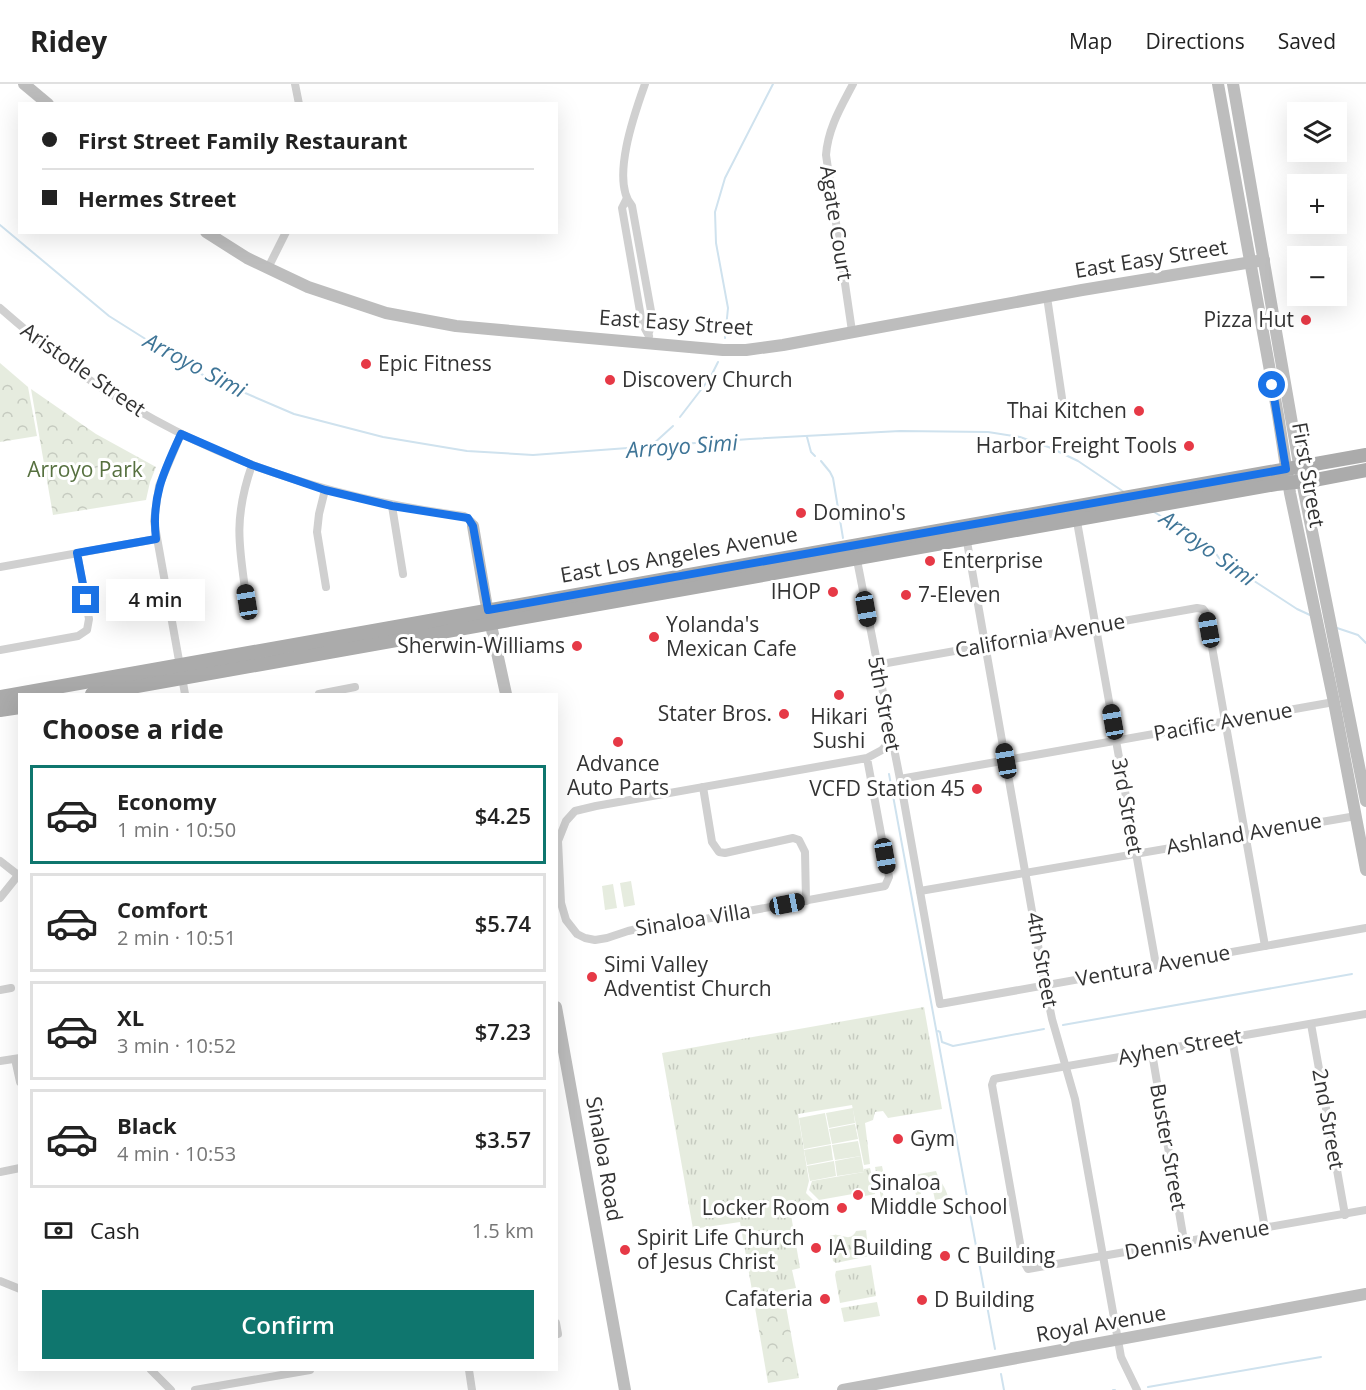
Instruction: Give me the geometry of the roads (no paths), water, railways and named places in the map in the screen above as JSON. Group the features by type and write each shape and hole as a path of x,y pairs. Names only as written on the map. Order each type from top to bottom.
{"main road":[{"path":"24,84 46,102"},
{"name":"First Street","path":"1218,84 1250,263 1294,475 1336,648 1366,801"},
{"name":"First Street","path":"1233,84 1264,260 1304,564 1313,597 1366,870"},
{"name":"East Easy Street","path":"209,234 268,268 308,287 346,301 419,321 466,327 649,337 723,350 746,350 783,345 1264,260"},
{"name":"East Los Angeles Avenue","path":"1294,475 1366,455"},
{"name":"East Los Angeles Avenue","path":"856,553 964,525 1102,501 1194,492 1294,475 1366,470"},
{"name":"East Los Angeles Avenue","path":"35,693 182,672 856,553 967,540 1119,514 1194,492"},
{"path":"473,526 506,693"},
{"name":"East Los Angeles Avenue","path":"96,693 182,672"},
{"name":"East Los Angeles Avenue","path":"0,698 18,695"},
{"path":"0,710 18,707"},
{"name":"Sinaloa Road","path":"558,1026 562,1065 625,1390"},
{"name":"Royal Avenue","path":"843,1390 1366,1294"}],"street":[{"path":"295,84 299,102"},
{"path":"645,84 626,147 624,168 626,200 622,208 642,323 649,337"},
{"name":"Agate Court","path":"852,331 825,155 829,132 853,84"},
{"path":"626,200 632,206 653,322 649,337"},
{"path":"268,268 285,234"},
{"path":"630,252 640,249"},
{"path":"1047,297 1062,398"},
{"name":"Aristotle Street","path":"0,308 95,383 181,434 252,465 325,490 392,506 464,516 472,522 473,526"},
{"path":"181,434 163,473 156,497 154,521 185,693"},
{"path":"247,602 238,544 240,506 252,465"},
{"path":"325,490 317,532 326,587"},
{"path":"392,506 404,574"},
{"name":"3rd Street","path":"1074,506 1156,965"},
{"name":"4th Street","path":"964,525 1046,985 1065,1067 1075,1099 1118,1341 1125,1366 1137,1390"},
{"path":"0,567 156,539"},
{"path":"0,650 78,636 87,630 89,619 77,553"},
{"name":"5th Street","path":"856,553 900,779 940,1004"},
{"name":"California Avenue","path":"876,665 1197,608 1203,609 1206,613 1224,721"},
{"path":"324,693 355,687"},
{"name":"Pacific Avenue","path":"900,779 1334,702"},
{"path":"1224,721 1265,946"},
{"name":"Sinaloa Villa","path":"558,839 566,821 575,811 867,758 882,750 891,740"},
{"name":"Sinaloa Villa","path":"558,856 561,903 566,920 578,934 595,940 655,925 705,919 879,887 887,883 889,877 867,758"},
{"path":"703,787 712,842 719,852 725,853 793,838 799,840 806,852 808,889 806,901"},
{"name":"Ashland Avenue","path":"920,891 1356,816"},
{"path":"0,861 18,873"},
{"path":"0,898 18,875"},
{"name":"Ventura Avenue","path":"940,1004 1366,928"},
{"path":"0,990 11,988"},
{"name":"Ayhen Street","path":"1028,1269 1023,1260 992,1085 994,1079 1366,1014"},
{"name":"2nd Street","path":"1311,1024 1345,1215"},
{"path":"1232,1038 1265,1229"},
{"name":"Buster Street","path":"1152,1053 1184,1241"},
{"path":"0,1062 17,1059"},
{"path":"0,1172 18,1168"},
{"name":"Dennis Avenue","path":"1028,1269 1366,1210"},
{"path":"0,1281 18,1288"},
{"path":"153,1371 171,1390"},
{"path":"195,1390 304,1371"},
{"path":"469,1371 472,1390"}],"waterway":[{"path":"725,338 728,308 716,243 715,212 725,178 773,84"},
{"name":"Arroyo Simi","path":"0,225 109,316 201,374 294,414 383,437 467,451 533,455 750,439 900,431 988,432 1020,437 1051,448 1078,461 1124,492"},
{"path":"680,417 710,378 718,362"},
{"path":"651,446 673,426"},
{"path":"807,437 811,452 815,456"},
{"path":"821,461 833,478 843,538"},
{"name":"Arroyo Simi","path":"1154,512 1210,545 1219,558 1297,609 1310,615"},
{"name":"Arroyo Simi","path":"1337,628 1358,635 1366,643"},
{"path":"889,774 995,1349"},
{"path":"1063,1025 1352,974"},
{"path":"938,1031 942,1042 953,1046 1044,1029"},
{"path":"1148,1387 1321,1357"},
{"path":"1001,1374 1004,1390"}],"place":[{"name":"Pizza Hut","path":"1306,320"},
{"name":"Epic Fitness","path":"366,364"},
{"name":"Discovery Church","path":"610,380"},
{"name":"Thai Kitchen","path":"1139,411"},
{"name":"Harbor Freight Tools","path":"1189,446"},
{"name":"Domino's","path":"801,513"},
{"name":"Enterprise","path":"930,561"},
{"name":"IHOP","path":"833,592"},
{"name":"7-Eleven","path":"906,595"},
{"name":"Yolanda's Mexican Cafe","path":"654,637"},
{"name":"Sherwin-Williams","path":"577,646"},
{"name":"Hikari Sushi","path":"839,695"},
{"name":"Stater Bros.","path":"784,714"},
{"name":"Advance Auto Parts","path":"618,742"},
{"name":"VCFD Station 45","path":"977,789"},
{"name":"Simi Valley Adventist Church","path":"592,977"},
{"name":"Gym","path":"898,1139"},
{"name":"Sinaloa Middle School","path":"858,1195"},
{"name":"Locker Room","path":"842,1208"},
{"name":"IA Building","path":"816,1248"},
{"name":"Spirit Life Church of Jesus Christ","path":"625,1250"},
{"name":"C Building","path":"945,1256"},
{"name":"Cafateria","path":"825,1299"},
{"name":"D Building","path":"922,1300"}],"park label":[{"name":"Arroyo Park","path":"85,470"}]}
